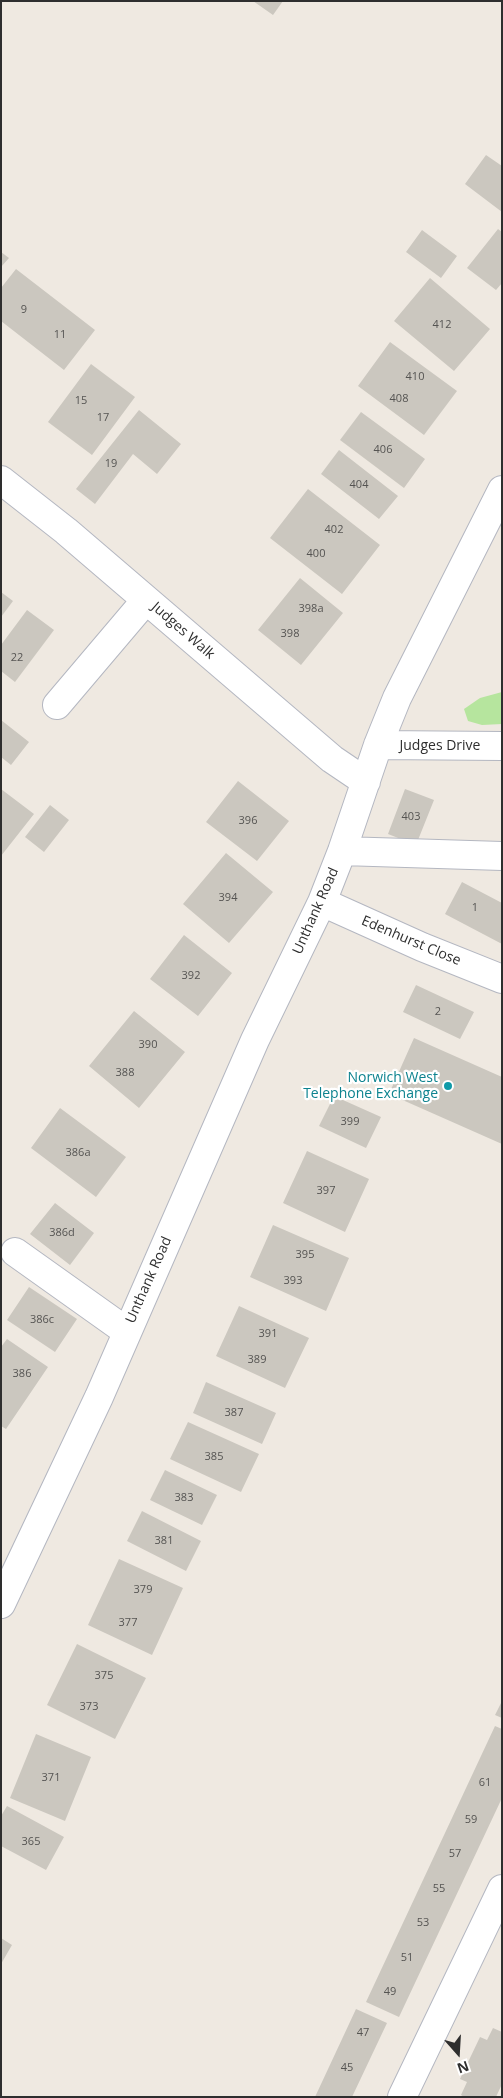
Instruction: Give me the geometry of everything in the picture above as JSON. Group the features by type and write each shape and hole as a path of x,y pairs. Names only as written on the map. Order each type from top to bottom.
{"street":[{"name":"Judges Walk","path":"1,480 66,531 332,759 366,782"},
{"name":"Unthank Road","path":"1,1604 98,1397 255,1040 322,902 397,698 502,490"},
{"path":"57,705 146,600"},
{"name":"Judges Drive","path":"378,746 502,746"},
{"path":"342,851 502,856"},
{"name":"Edenhurst Close","path":"322,902 422,947 502,979"},
{"name":"Unthank Road","path":"15,1252 126,1331"},
{"path":"402,2097 502,1889"}],"green space":[{"path":"502,692 502,724 482,725 468,721 464,709 480,698"}],"building":[{"path":"253,1 283,1 273,15"},
{"path":"486,155 502,166 502,212 465,184"},
{"path":"498,229 502,232 502,283 496,290 467,268"},
{"path":"422,230 457,256 441,278 406,252"},
{"path":"1,252 9,258 1,267"},
{"path":"16,269 95,330 64,370 1,321 1,288"},
{"path":"430,278 490,329 454,371 394,321"},
{"path":"390,342 457,391 424,435 358,386"},
{"path":"91,364 135,397 92,455 48,422"},
{"path":"139,410 181,444 157,474 133,454 95,504 76,489"},
{"path":"361,412 425,459 404,488 340,440"},
{"path":"339,450 398,496 379,519 321,474"},
{"path":"308,489 380,545 342,594 270,538"},
{"path":"300,578 343,613 301,665 258,630"},
{"path":"1,592 13,601 1,617"},
{"path":"27,610 54,630 15,682 1,671 1,645"},
{"path":"1,720 29,742 11,765 1,757"},
{"path":"238,781 289,821 257,861 206,822"},
{"path":"1,789 34,814 1,856"},
{"path":"405,789 434,800 416,845 388,834"},
{"path":"50,805 69,820 44,852 25,837"},
{"path":"226,853 273,892 229,943 183,904"},
{"path":"462,882 502,903 502,944 445,914"},
{"path":"184,935 232,973 198,1016 150,979"},
{"path":"416,985 474,1012 460,1039 403,1012"},
{"path":"134,1011 185,1052 139,1108 89,1066"},
{"name":"Norwich West Telephone Exchange","path":"414,1038 502,1077 502,1144 389,1094"},
{"path":"334,1096 381,1117 366,1148 319,1126"},
{"path":"60,1108 126,1157 96,1197 31,1148"},
{"path":"307,1151 369,1179 345,1232 283,1203"},
{"path":"55,1203 94,1233 70,1265 30,1234"},
{"path":"273,1225 349,1258 326,1311 250,1277"},
{"path":"29,1287 77,1319 55,1352 7,1320"},
{"path":"239,1306 309,1338 285,1388 216,1356"},
{"path":"7,1339 48,1367 6,1429 1,1426 1,1347"},
{"path":"206,1382 276,1413 262,1444 193,1413"},
{"path":"188,1422 259,1454 241,1492 170,1459"},
{"path":"165,1470 217,1495 202,1525 150,1500"},
{"path":"142,1511 201,1541 186,1571 127,1541"},
{"path":"119,1559 183,1588 152,1655 88,1625"},
{"path":"77,1644 146,1678 115,1739 47,1705"},
{"path":"502,1701 502,1718 495,1715"},
{"path":"495,1726 502,1729 502,1798 399,2017 366,2002"},
{"path":"36,1734 91,1757 65,1821 10,1798"},
{"path":"7,1806 64,1837 46,1870 1,1846 1,1816"},
{"path":"1,1938 12,1945 1,1964"},
{"path":"356,2009 387,2023 352,2097 315,2097"},
{"path":"493,2028 502,2032 502,2084 496,2097 464,2097 461,2095 467,2082 460,2079 480,2037 487,2040"}],"place":[{"name":"Norwich West Telephone Exchange","path":"448,1086"}]}
